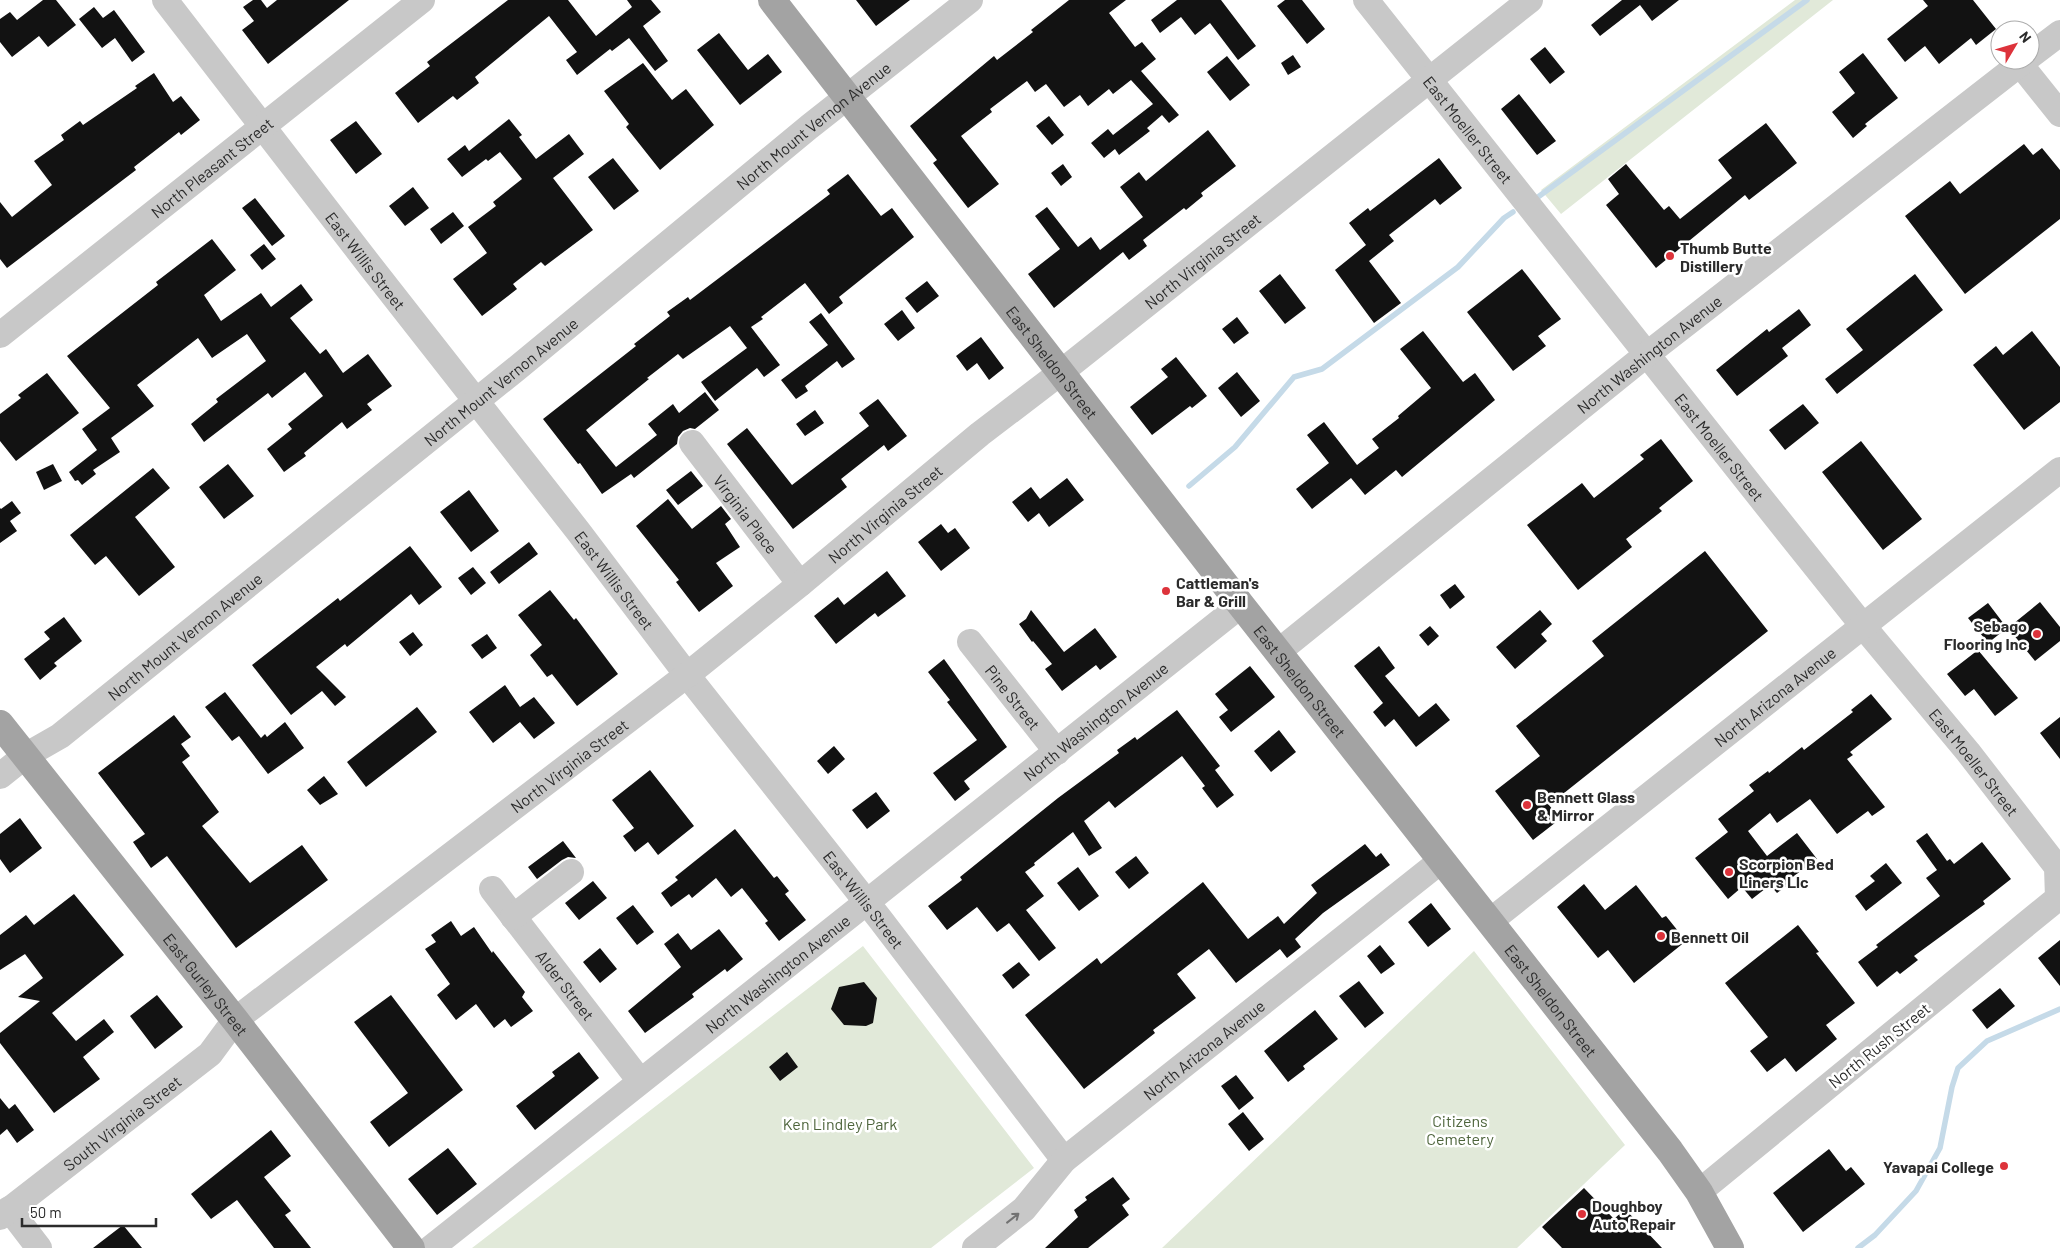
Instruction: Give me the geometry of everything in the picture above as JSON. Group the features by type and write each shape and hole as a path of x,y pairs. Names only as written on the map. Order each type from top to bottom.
{"main road":[{"name":"East Sheldon Street","path":"772,0 1060,373 1664,1143 1699,1192 1730,1248"},
{"name":"East Gurley Street","path":"0,724 411,1248"}],"street":[{"name":"East Willis Street","path":"165,0 371,267 477,400 687,675 867,902 1064,1160"},
{"name":"North Pleasant Street","path":"0,335 422,0"},
{"name":"North Mount Vernon Avenue","path":"0,776 25,756 60,736 477,400 847,97 970,0"},
{"name":"East Moeller Street","path":"1366,0 1646,355 1863,626 1968,752 2057,867 2058,898"},
{"name":"North Virginia Street","path":"234,1020 687,675 800,584 980,434 1060,373 1530,0"},
{"name":"North Washington Avenue","path":"2040,48 2060,33"},
{"name":"North Washington Avenue","path":"1278,652 1646,355 2012,70"},
{"path":"2031,70 2060,114"},
{"name":"Virginia Place","path":"692,443 800,584"},
{"name":"North Arizona Avenue","path":"1489,922 2060,470"},
{"name":"North Washington Avenue","path":"430,1248 1242,605"},
{"name":"Pine Street","path":"970,642 1057,752"},
{"name":"North Arizona Avenue","path":"975,1248 1024,1209 1064,1160 1442,860"},
{"path":"513,917 571,872"},
{"name":"Alder Street","path":"492,889 640,1081"},
{"name":"North Rush Street","path":"1699,1192 2058,898"},
{"name":"South Virginia Street","path":"4,1213 210,1054 234,1020"},
{"path":"4,1213 39,1248"}],"green space":[{"path":"1795,0 1833,0 1561,214 1541,190"},
{"name":"Ken Lindley Park","path":"863,946 1034,1168 931,1248 472,1248"},
{"name":"Citizens Cemetery","path":"1474,951 1625,1145 1517,1248 1162,1248"}],"building":[{"path":"43,0 56,0 76,25 48,47 39,36 12,57 0,42 0,19 10,12 17,20"},
{"path":"253,0 261,0 267,8 277,0 349,0 268,64 242,30 254,21 243,7"},
{"path":"508,0 568,0 596,36 632,7 627,0 651,0 661,12 643,26 668,61 655,71 629,38 612,51 610,49 577,75 566,60 577,52 549,16 475,77 479,83 457,100 453,96 418,123 395,93 430,66 427,62"},
{"path":"856,0 910,0 876,26"},
{"path":"1069,0 1126,0 1109,13 1135,47 1142,42 1156,59 1141,71 1179,115 1169,123 1162,115 1147,128 1150,131 1119,155 1115,149 1104,158 1091,143 1108,129 1113,135 1153,104 1131,80 1113,94 1109,89 1088,106 1080,95 1064,107 1046,84 1035,92 1027,81 990,109 992,112 961,136 999,184 968,208 933,163 937,160 910,126 994,56 997,60 1033,32 1031,30"},
{"path":"1177,0 1221,0 1256,46 1238,60 1210,23 1195,35 1181,17 1160,33 1151,20"},
{"path":"1285,0 1302,0 1325,29 1307,44 1277,6"},
{"path":"1622,0 1679,0 1652,21 1640,5 1600,36 1591,25"},
{"path":"1923,0 1973,0 1990,21 1990,34 1976,45 1971,38 1939,64 1925,46 1905,62 1887,39 1928,6"},
{"path":"94,7 103,18 114,10 145,52 132,62 115,38 102,48 79,19"},
{"path":"719,33 748,70 768,54 782,72 740,105 697,50"},
{"path":"1545,47 1565,72 1550,84 1530,59"},
{"path":"1863,53 1898,98 1865,124 1867,126 1853,138 1832,112 1855,93 1839,72"},
{"path":"1293,55 1301,67 1288,75 1281,63"},
{"path":"1227,56 1250,85 1230,101 1207,72"},
{"path":"643,63 672,100 686,89 714,125 660,170 626,127 629,124 604,91"},
{"path":"154,73 173,102 181,96 200,120 181,135 179,132 134,167 136,170 7,268 0,259 0,202 12,217 52,185 34,161 64,140 61,135 80,121 83,125 137,88 135,86"},
{"path":"1519,94 1556,141 1537,155 1501,109"},
{"path":"1049,116 1064,135 1052,145 1036,126"},
{"path":"509,119 522,135 519,137 536,159 569,134 584,154 553,178 593,230 545,266 541,262 513,284 517,289 482,316 453,279 487,253 468,227 496,206 493,202 522,179 500,152 488,161 486,159 462,177 447,159 465,145 469,151"},
{"path":"356,121 382,154 356,174 330,140"},
{"path":"1766,123 1797,163 1749,200 1745,195 1656,268 1606,205 1619,194 1608,179 1626,164 1664,210 1669,206 1680,219 1732,178 1718,160"},
{"path":"1208,130 1236,166 1201,193 1203,196 1186,210 1184,208 1143,240 1147,246 1129,260 1123,252 1054,308 1028,274 1060,249 1035,216 1047,207 1078,247 1091,237 1100,250 1143,217 1120,187 1139,172 1146,181"},
{"path":"2024,144 2033,155 2042,148 2060,170 2060,219 1965,294 1905,216 1950,181 1960,194"},
{"path":"613,158 639,191 614,210 588,177"},
{"path":"1439,158 1462,188 1440,205 1435,199 1389,235 1394,241 1369,261 1401,303 1374,323 1335,270 1366,245 1349,223 1368,208 1370,211"},
{"path":"1063,164 1072,177 1061,186 1051,173"},
{"path":"848,174 881,216 892,208 914,237 839,297 843,303 829,314 805,283 761,317 763,319 751,327 780,365 764,377 757,368 715,401 701,382 747,348 730,326 683,359 678,354 647,378 649,379 586,430 616,467 657,435 648,424 673,404 679,413 705,392 719,410 695,429 690,428 683,431 678,437 677,444 634,478 631,474 602,494 580,463 578,464 543,419 636,346 634,344 670,316 667,312 688,297 690,300 830,194 827,190"},
{"path":"413,187 429,208 405,226 389,206"},
{"path":"255,198 285,236 272,246 242,208"},
{"path":"453,212 464,226 441,244 430,229"},
{"path":"212,239 236,270 204,295 221,321 261,293 271,307 301,284 313,300 290,318 320,354 326,349 343,373 368,354 392,386 367,404 372,410 347,429 342,422 304,453 306,456 284,472 267,449 292,429 288,424 323,396 305,372 272,398 268,393 204,442 191,424 218,402 216,399 266,361 247,334 212,358 198,338 137,385 154,406 111,438 120,452 93,470 96,474 82,485 78,480 75,481 69,472 97,450 82,429 110,408 67,356 158,285 156,282"},
{"path":"264,244 276,259 262,270 250,255"},
{"path":"1522,269 1561,319 1538,336 1546,346 1513,371 1467,312"},
{"path":"1280,274 1306,308 1285,324 1259,291"},
{"path":"1915,274 1943,310 1837,394 1825,379 1863,350 1846,329"},
{"path":"927,281 939,296 917,313 905,298"},
{"path":"1799,309 1811,325 1782,348 1788,356 1737,396 1716,370 1767,329 1769,332"},
{"path":"902,310 915,328 898,341 884,324"},
{"path":"821,313 855,359 842,368 837,361 805,386 808,391 796,399 781,380 828,345 809,322"},
{"path":"1237,317 1249,333 1234,344 1222,329"},
{"path":"1423,331 1463,382 1475,373 1495,400 1402,477 1396,470 1365,495 1351,478 1312,509 1296,489 1329,463 1307,435 1324,422 1357,465 1379,448 1372,439 1399,418 1398,416 1431,388 1400,349"},
{"path":"2032,331 2060,367 2060,402 2024,430 1973,365 1996,346 2003,355"},
{"path":"981,337 1004,368 989,380 977,363 967,371 956,356"},
{"path":"1176,357 1207,396 1192,408 1190,406 1152,435 1130,407 1168,377 1161,369"},
{"path":"1237,372 1260,401 1241,417 1218,388"},
{"path":"47,373 79,413 16,461 0,441 0,414 21,398 18,395"},
{"path":"878,399 907,436 888,451 884,445 841,479 847,487 793,529 727,444 747,428 792,485 869,426 859,413"},
{"path":"1803,404 1819,423 1785,450 1769,430"},
{"path":"815,410 824,423 805,436 796,424"},
{"path":"1661,439 1693,481 1659,508 1662,511 1626,539 1632,547 1578,590 1527,525 1582,483 1594,498 1644,459 1640,455"},
{"path":"1861,441 1922,519 1883,550 1822,472"},
{"path":"53,464 62,481 44,490 36,472"},
{"path":"228,464 254,496 224,519 199,487"},
{"path":"153,468 170,488 135,517 175,567 139,596 106,556 95,565 70,535"},
{"path":"691,471 703,486 678,505 666,490"},
{"path":"1067,478 1084,500 1049,527 1039,513 1028,522 1012,502 1031,487 1040,499"},
{"path":"469,490 499,531 471,552 440,512"},
{"path":"668,499 692,529 721,506 731,519 725,524 740,547 716,563 733,586 699,612 676,582 679,580 636,526"},
{"path":"12,501 21,513 10,521 17,531 0,543 0,508"},
{"path":"941,524 948,533 955,528 970,548 941,571 918,542"},
{"path":"529,542 538,554 499,584 490,572"},
{"path":"410,546 442,587 419,605 411,594 347,647 345,644 316,667 346,697 335,706 322,691 291,715 252,665 338,598 340,601"},
{"path":"1705,551 1768,631 1549,805 1560,819 1533,840 1495,791 1540,756 1516,726 1604,656 1592,641"},
{"path":"473,567 486,583 471,595 458,578"},
{"path":"887,571 906,596 878,617 875,613 836,644 814,616 838,597 844,605"},
{"path":"1455,584 1465,597 1450,609 1440,595"},
{"path":"550,590 574,620 576,618 618,674 577,706 552,674 547,677 530,655 542,645 518,615"},
{"name":"Sebago Flooring Inc","path":"2040,602 2060,627 2060,641 2035,661 2008,628"},
{"path":"1988,603 2007,628 1988,643 1968,618"},
{"path":"1031,610 1064,652 1095,628 1117,657 1100,670 1096,665 1062,691 1045,669 1052,664 1019,624 1026,619"},
{"path":"1540,610 1552,624 1541,634 1547,641 1515,669 1496,647"},
{"path":"64,617 82,641 54,663 57,666 40,680 24,659 50,639 44,632"},
{"path":"1430,626 1439,636 1428,646 1419,635"},
{"path":"413,632 423,645 410,656 399,642"},
{"path":"487,634 497,648 482,659 471,645"},
{"path":"1379,646 1395,668 1385,676 1419,717 1436,703 1450,720 1416,747 1394,719 1385,727 1373,712 1383,703 1354,666"},
{"path":"1978,650 2018,698 1995,716 1974,689 1965,696 1947,674"},
{"path":"944,659 1007,747 964,781 970,789 955,801 933,773 977,740 947,702 950,700 928,672"},
{"path":"1250,666 1275,697 1231,732 1219,717 1228,710 1215,694"},
{"path":"505,685 520,707 534,697 555,723 534,739 520,722 493,743 469,712"},
{"path":"225,692 261,738 265,734 267,737 285,722 304,748 268,774 239,736 232,741 205,707"},
{"path":"1871,694 1892,719 1850,752 1853,755 1847,759 1885,807 1872,816 1868,811 1837,834 1810,799 1777,823 1770,813 1748,831 1767,856 1797,833 1817,859 1790,879 1792,882 1777,893 1770,885 1752,899 1742,887 1728,899 1695,858 1728,832 1718,819 1754,791 1749,785 1768,771 1769,773 1802,747 1804,750 1853,712 1851,710"},
{"path":"417,707 437,732 366,787 347,762"},
{"path":"1177,710 1220,766 1215,770 1234,795 1217,808 1202,788 1205,786 1182,756 1115,808 1109,801 1084,821 1102,848 1089,856 1073,832 1034,863 1035,865 1025,872 1044,896 1026,910 1056,948 1039,961 1009,923 997,932 977,907 947,930 928,906 962,880 960,877 1058,798 1119,753 1117,750 1135,737 1137,740"},
{"path":"174,715 191,737 181,744 190,756 182,762 219,812 202,826 250,883 302,845 328,880 236,948 167,856 151,868 133,842 145,834 98,773"},
{"path":"2060,717 2060,759 2040,733"},
{"path":"1279,730 1296,752 1271,772 1254,751"},
{"path":"834,746 845,759 828,774 817,761"},
{"path":"650,770 694,826 658,855 648,842 635,852 623,836 634,828 612,800"},
{"path":"324,776 338,794 320,805 307,790"},
{"path":"876,792 890,811 867,829 852,810"},
{"path":"20,818 42,848 10,873 0,859 0,834"},
{"path":"735,829 774,878 777,876 789,891 785,894 806,920 779,941 765,923 768,921 742,888 731,897 716,878 692,898 689,894 671,907 661,893 678,880 675,877"},
{"path":"1927,833 1947,861 1950,859 1954,864 1982,842 2011,879 1983,901 1985,904 1914,956 1918,960 1900,974 1897,971 1877,987 1858,962 1878,947 1876,945 1940,896 1926,878 1937,870 1916,841"},
{"path":"563,841 576,858 568,857 562,860 537,879 528,867"},
{"path":"1365,844 1376,857 1381,853 1390,865 1323,913 1295,939 1301,947 1287,958 1280,949 1236,983 1209,949 1177,974 1196,998 1153,1030 1155,1033 1084,1089 1025,1015 1097,958 1101,964 1203,882 1248,939 1278,916 1284,924 1317,893 1311,885"},
{"path":"1136,856 1149,873 1129,889 1115,872"},
{"path":"1886,863 1902,883 1866,911 1855,896 1875,881 1870,876"},
{"path":"1078,867 1099,896 1079,911 1057,883"},
{"path":"593,881 607,898 579,920 565,903"},
{"path":"1584,884 1605,910 1636,885 1662,918 1666,916 1686,941 1634,983 1608,950 1598,958 1557,907"},
{"path":"74,894 124,955 52,1013 76,1041 104,1019 114,1032 83,1057 100,1079 54,1113 0,1043 0,1033 40,1001 18,997 43,978 25,954 0,970 0,935 26,915 34,925"},
{"path":"1431,903 1451,929 1428,947 1408,922"},
{"path":"633,905 654,932 637,945 616,918"},
{"path":"451,921 461,936 474,927 492,953 493,951 525,992 522,997 533,1011 511,1027 505,1019 494,1028 476,1004 456,1020 437,995 450,984 425,949 436,942 431,935"},
{"path":"1798,925 1819,952 1816,953 1855,1003 1826,1025 1837,1039 1796,1072 1785,1058 1767,1072 1750,1051 1768,1037 1725,983"},
{"path":"719,929 743,959 727,972 725,969 692,994 694,997 645,1033 628,1011 681,967 664,944 678,933 691,950"},
{"path":"2060,940 2060,986 2038,958"},
{"path":"1380,945 1395,964 1381,974 1367,956"},
{"path":"600,948 617,969 600,983 583,962"},
{"path":"1019,962 1030,975 1013,989 1002,975"},
{"path":"1359,981 1384,1013 1365,1028 1339,996"},
{"path":"864,982 877,998 873,1023 866,1026 844,1025 831,1009 839,987"},
{"path":"2000,988 2015,1006 1987,1029 1972,1010"},
{"path":"157,995 183,1027 155,1049 130,1016"},
{"path":"391,995 463,1090 389,1147 370,1122 408,1093 354,1022"},
{"path":"1315,1010 1338,1039 1303,1066 1305,1069 1288,1082 1264,1051"},
{"path":"579,1052 599,1078 535,1130 516,1106 555,1076 552,1072"},
{"path":"787,1052 798,1067 780,1081 769,1067"},
{"path":"1236,1075 1254,1098 1239,1110 1221,1086"},
{"path":"0,1098 9,1109 15,1104 34,1130 17,1143 7,1129 0,1135"},
{"path":"1243,1112 1264,1139 1249,1151 1228,1124"},
{"path":"271,1130 291,1156 264,1177 291,1211 285,1215 311,1248 274,1248 237,1200 211,1219 191,1194"},
{"path":"448,1148 477,1184 437,1215 408,1179"},
{"path":"1829,1149 1846,1171 1851,1167 1865,1184 1803,1232 1773,1193"},
{"path":"1113,1177 1130,1199 1122,1205 1129,1215 1088,1248 1045,1248 1078,1217 1074,1210 1087,1200 1085,1197"},
{"name":"Doughboy Auto Repair","path":"1584,1188 1614,1219 1625,1209 1662,1248 1562,1248 1542,1227"},
{"path":"123,1225 142,1248 93,1248"}],"waterway":[{"path":"1538,197 1807,0"},
{"path":"1189,486 1235,447 1294,377 1322,369 1458,267 1504,218 1513,212"},
{"path":"1858,1248 1875,1235 1916,1191 1940,1148 1952,1087 1958,1068 1987,1041 2060,1009"}],"place":[{"name":"Thumb Butte Distillery","path":"1670,256"},
{"name":"Cattleman's Bar & Grill","path":"1166,591"},
{"name":"Sebago Flooring Inc","path":"2037,634"},
{"name":"Bennett Glass & Mirror","path":"1527,805"},
{"name":"Scorpion Bed Liners Llc","path":"1729,872"},
{"name":"Bennett Oil","path":"1661,936"},
{"name":"Yavapai College","path":"2004,1166"},
{"name":"Doughboy Auto Repair","path":"1582,1214"}]}
